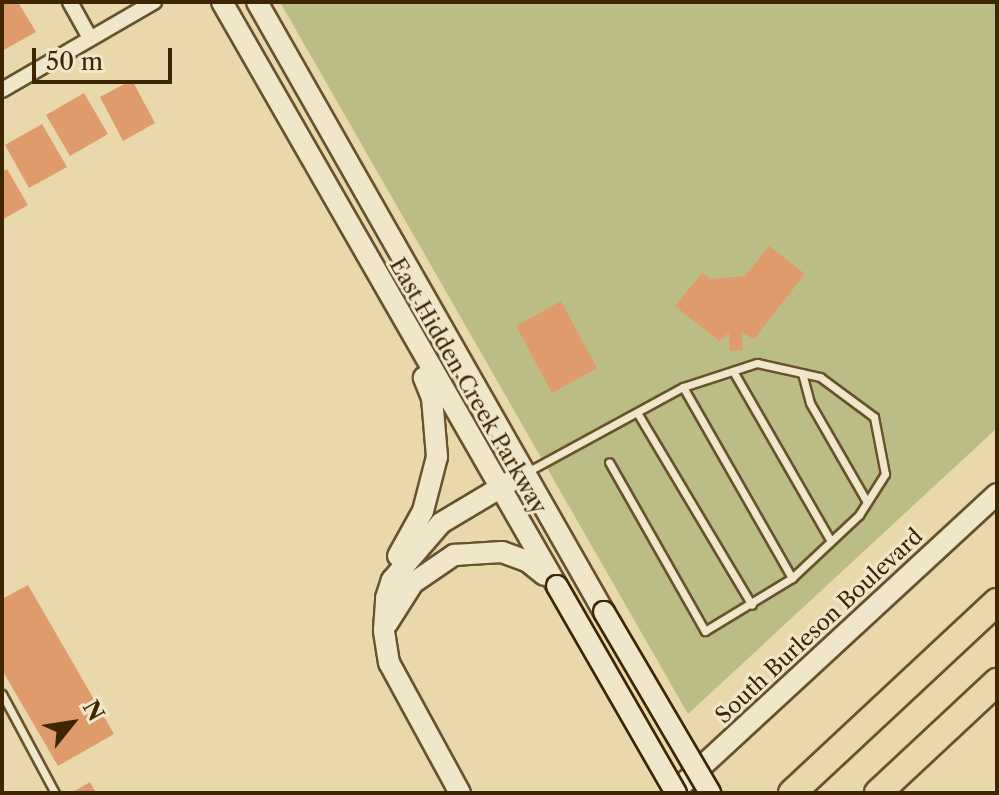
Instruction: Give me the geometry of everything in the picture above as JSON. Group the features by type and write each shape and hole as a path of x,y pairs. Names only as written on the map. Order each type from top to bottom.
{"highway":[{"path":"792,793 997,602"},
{"path":"878,793 997,682"}],"main road":[{"name":"East Hidden Creek Parkway","path":"222,2 400,319 674,793"},
{"name":"East Hidden Creek Parkway","path":"257,2 581,573 710,793"},
{"path":"400,319 432,398 437,457 430,492 393,564 384,630 389,663 460,793"},
{"path":"392,580 441,523 525,473"},
{"name":"South Burleson Boulevard","path":"674,793 997,494"},
{"path":"384,630 413,583 454,555 502,552 527,561 557,586"}],"street":[{"path":"70,2 90,38"},
{"path":"2,90 154,2"}],"lane":[{"path":"525,473 603,426 638,414 683,387 757,363 820,377 874,417 885,474 867,502 792,578 705,631 609,462"},
{"path":"733,371 830,540"},
{"path":"802,373 810,403 867,502"},
{"path":"683,387 792,578"},
{"path":"638,414 752,605"},
{"path":"2,694 55,793"}],"green space":[{"path":"280,2 997,2 997,428 688,714"}],"building":[{"path":"2,2 18,2 36,32 2,51"},
{"path":"132,80 155,123 123,141 100,97"},
{"path":"84,93 108,134 70,156 46,115"},
{"path":"42,124 67,167 29,188 5,145"},
{"path":"7,169 28,205 2,220 2,172"},
{"path":"769,246 805,274 754,339 741,332 743,350 730,351 729,333 719,341 675,306 702,273 711,279 745,276"},
{"path":"561,301 597,368 552,393 516,326"},
{"path":"28,585 114,734 58,766 2,670 2,599"},
{"path":"90,782 96,793 71,793"}]}
